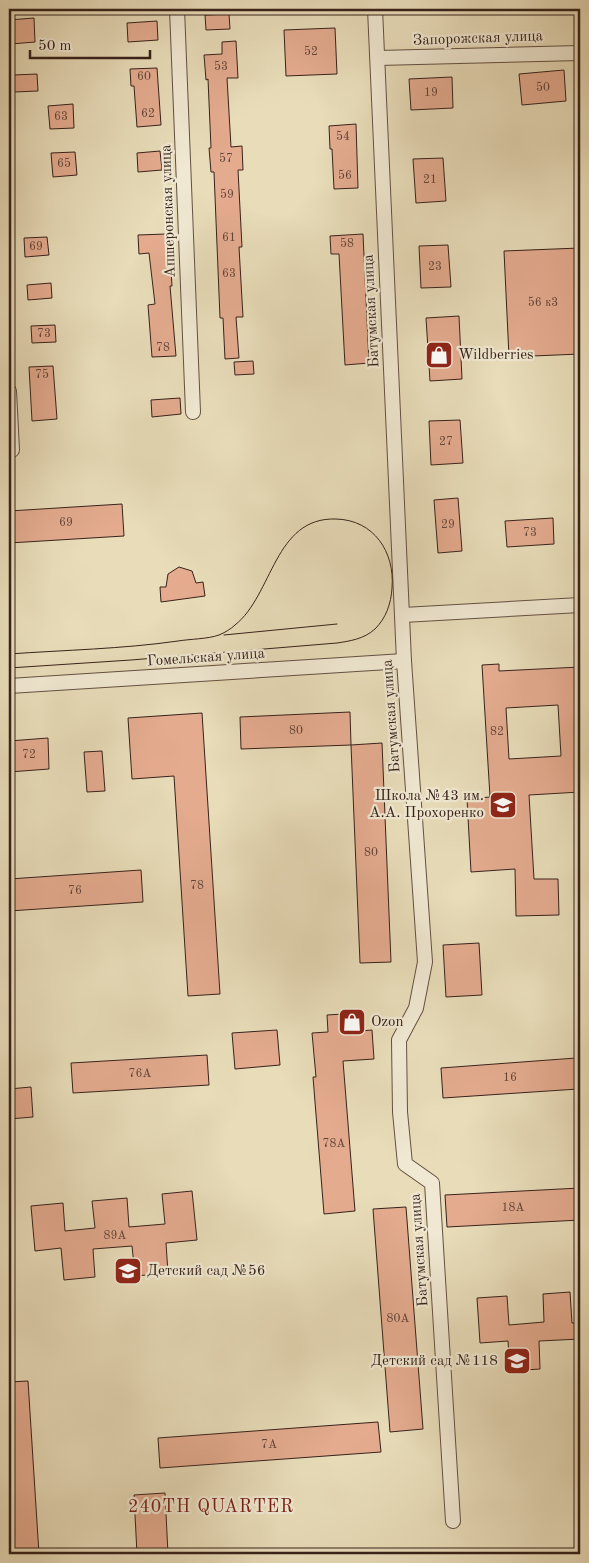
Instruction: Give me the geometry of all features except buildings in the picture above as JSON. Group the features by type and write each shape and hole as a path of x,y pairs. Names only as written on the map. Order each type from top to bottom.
{"street":[{"name":"Апшеронская улица","path":"177,9 193,412"},
{"name":"Батумская улица","path":"375,9 404,661 425,962 416,1008 399,1040 400,1112 405,1164 432,1183 453,1521"},
{"name":"Запорожская улица","path":"378,58 580,53"},
{"path":"9,391 12,450"},
{"path":"403,615 580,606"},
{"name":"Гомельская улица","path":"9,686 404,661"}],"tram line":[{"path":"9,654 136,646 204,638 221,634 248,612 276,560 287,544 299,530 315,522 336,519 361,525 379,540 390,562 392,588 387,610 375,629 357,639 337,643 9,668"},
{"path":"224,635 337,624"}],"place":[{"name":"Wildberries","path":"439,355"},
{"name":"Школа №43 им. А.А. Прохоренко","path":"503,805"},
{"name":"Ozon","path":"352,1022"},
{"name":"Детский сад №56","path":"128,1271"},
{"name":"Детский сад №118","path":"517,1361"}],"district":[{"name":"240TH QUARTER","path":"211,1507"}]}
